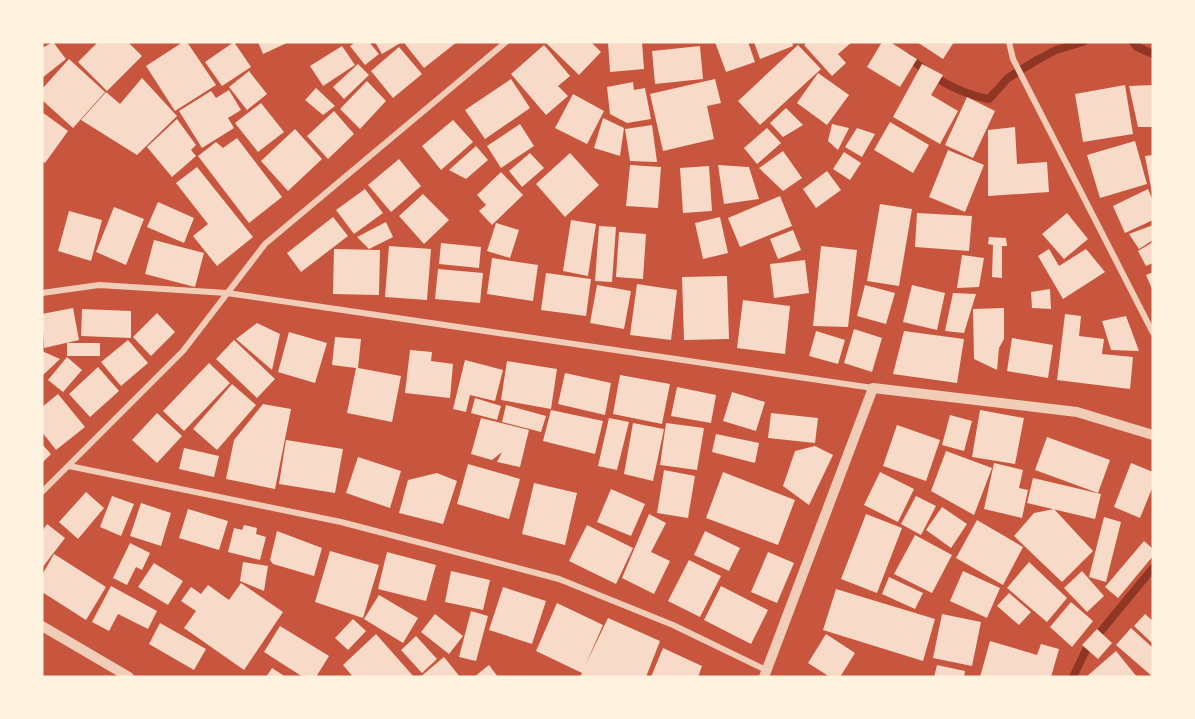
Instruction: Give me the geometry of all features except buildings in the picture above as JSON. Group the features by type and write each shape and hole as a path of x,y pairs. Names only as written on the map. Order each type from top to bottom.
{"street":[{"path":"42,492 183,351 265,244 506,42"},
{"path":"1009,42 1013,60 1153,333"},
{"path":"42,293 99,285 227,293 873,388 1077,412 1153,435"},
{"path":"69,466 342,522 559,579 673,625 765,674 873,388"},
{"path":"42,626 129,677"}],"waterway":[{"path":"908,57 946,83 966,93 989,99 1008,78 1037,60 1056,50 1083,42"},
{"path":"1133,42 1137,47 1153,54"},
{"path":"1073,677 1087,648 1153,568"}]}
